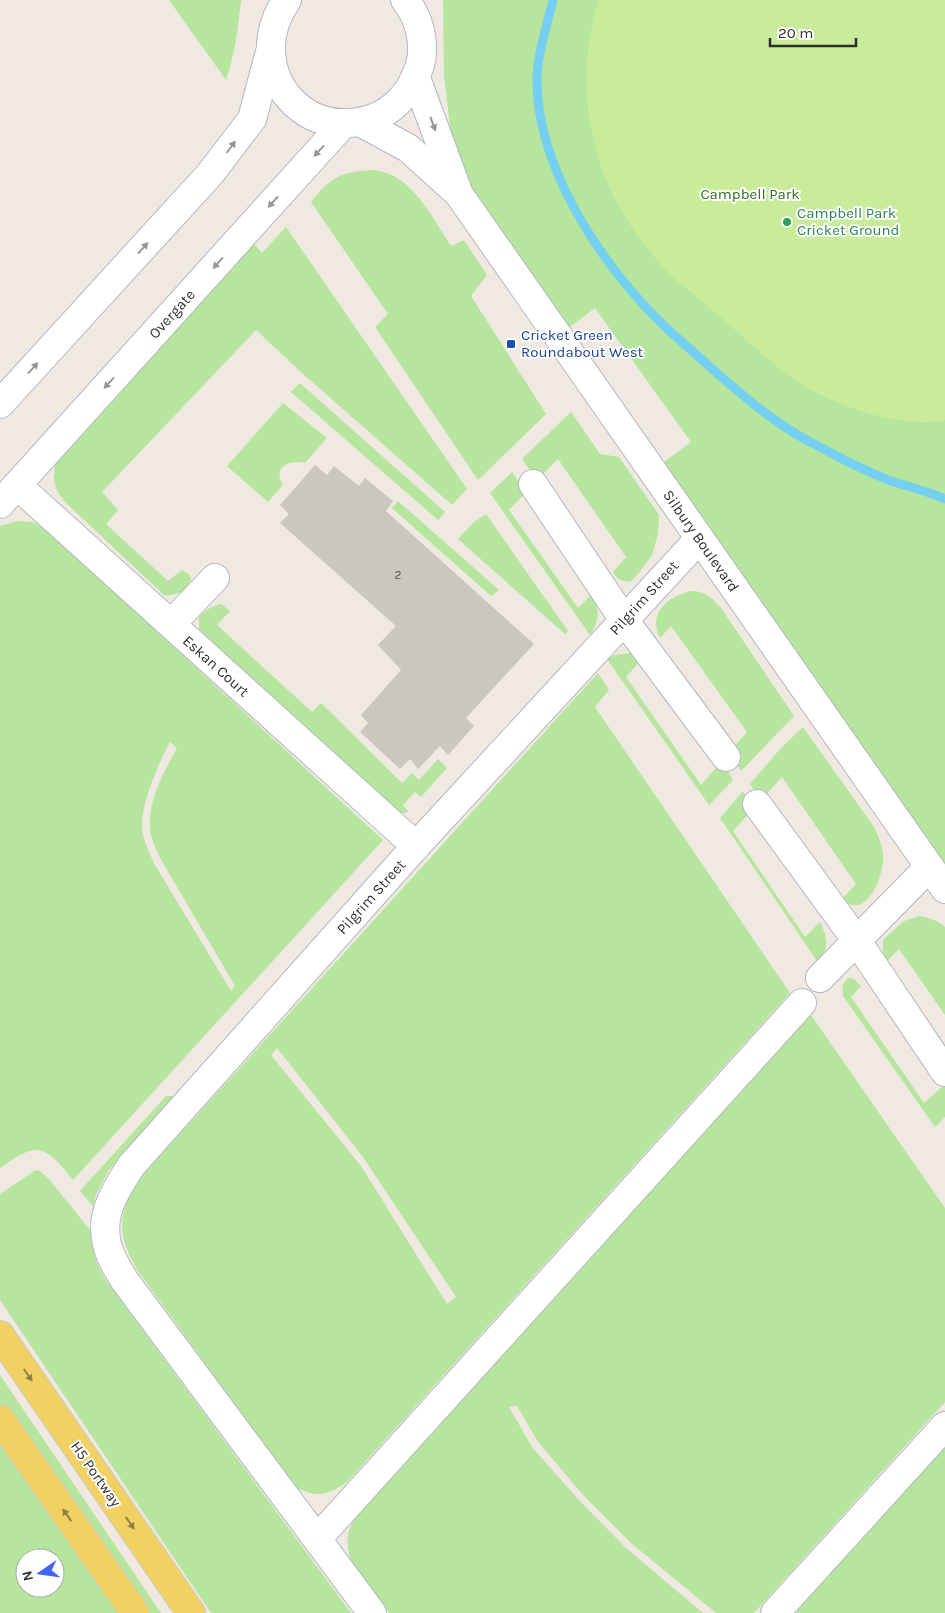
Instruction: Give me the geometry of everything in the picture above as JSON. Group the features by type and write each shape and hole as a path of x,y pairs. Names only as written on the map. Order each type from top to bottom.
{"main road":[{"name":"H5 Portway","path":"0,1335 191,1613"},
{"path":"0,1419 135,1613"}],"street":[{"path":"352,123 383,114 402,99 416,78 421,60 422,42 418,23 410,2"},
{"path":"0,404 210,174 252,119 270,52 272,32 281,4"},
{"path":"270,52 275,74 286,94 302,110 322,119 352,123 408,148 458,193"},
{"path":"416,78 458,193"},
{"name":"Overgate","path":"9,494 295,178 352,123"},
{"name":"Silbury Boulevard","path":"458,193 945,889"},
{"path":"533,484 624,620 726,757"},
{"name":"Eskan Court","path":"9,494 171,624 416,846"},
{"name":"Pilgrim Street","path":"372,1613 124,1281 111,1255 104,1231 108,1207 127,1172 416,846 699,538"},
{"path":"171,624 215,578"},
{"path":"757,804 857,941 945,1072"},
{"path":"820,978 929,867"},
{"path":"317,1539 802,1003"},
{"path":"775,1613 945,1426"}],"green space":[{"path":"169,0 241,0 234,50 226,80"},
{"name":"Campbell Park","path":"443,0 945,0 945,889 652,471 691,442 595,308 558,336 458,193 444,75"},
{"name":"Campbell Park Cricket Ground","path":"599,0 945,0 945,420 911,422 874,415 838,403 807,388 774,364 677,281 649,251 622,212 609,187 592,135 586,81 592,26"},
{"path":"374,170 394,176 408,186 428,210 451,246 464,240 487,275 471,296 546,414 478,480 375,327 388,314 311,202 324,187 338,177 354,172"},
{"path":"286,227 467,489 452,505 256,330 102,492 118,510 106,524 168,581 182,570 189,574 191,579 187,588 178,593 165,596 64,501 57,490 54,480 57,457 253,243 262,253"},
{"path":"300,383 445,512 438,520 291,392"},
{"path":"283,403 327,438 305,463 288,463 281,469 280,479 283,485 268,502 227,466"},
{"path":"571,412 600,454 619,457 659,515 658,534 652,555 630,582 620,579 613,572 626,557 558,459 537,480 522,459"},
{"path":"512,472 526,492 509,510 578,608 591,595 598,615 590,635 490,493"},
{"path":"398,501 499,590 491,596 392,508"},
{"path":"486,514 568,631 565,634 458,539 474,522"},
{"path":"17,521 33,522 44,528 383,840 73,1180 55,1159 40,1150 23,1153 0,1168 0,526","holes":["170,742 177,748 157,787 151,808 150,830 155,847 163,863 235,986 231,991 155,865 143,833 142,818 144,807 156,772"]},
{"path":"691,591 700,592 708,596 721,608 794,716 741,771 728,753 747,732 671,626 660,638 657,629 656,621 662,607 675,597"},
{"path":"221,604 230,611 217,625 312,712 321,703 402,783 412,773 419,780 438,759 447,768 421,797 415,792 403,805 409,812 395,813 199,629 199,617 214,606"},
{"path":"631,653 640,661 626,677 701,785 722,761 733,780 709,805 607,659 615,655"},
{"path":"598,673 609,690 595,707 790,993 347,1482 328,1493 322,1494 310,1493 295,1487 138,1271 126,1246 122,1225 126,1203 139,1179","holes":["277,1048 363,1157 456,1297 447,1304 361,1166 271,1055"]},
{"path":"803,727 874,827 881,843 883,860 880,875 869,897 858,905 849,904 841,900 856,884 782,777 761,800 750,784 781,748"},
{"path":"743,791 754,808 733,831 805,937 820,922 826,938 826,948 817,961 720,818"},
{"path":"919,916 933,920 945,927 945,1015 899,949 886,962 883,954 883,940 904,921"},
{"path":"848,978 854,979 861,986 851,997 924,1103 945,1086 945,1117 935,1127 843,996 843,986"},
{"path":"811,1015 945,1208 945,1402 754,1613 716,1613 631,1543 583,1495 538,1442 517,1406 509,1407 532,1447 577,1498 625,1547 703,1613 389,1613 351,1560 348,1535 358,1512"},
{"path":"166,1096 174,1096 109,1170 96,1194 93,1206 80,1191"},
{"path":"36,1170 49,1179 90,1230 96,1261 105,1279 351,1613 211,1613 0,1300 0,1194"},
{"path":"0,1375 161,1613 144,1613 0,1405"},
{"path":"0,1419 135,1613 0,1613"},
{"path":"945,1446 945,1613 794,1613"}],"building":[{"path":"315,465 327,475 334,466 359,486 365,478 393,501 386,511 534,644 466,718 474,726 448,755 440,746 418,769 410,759 400,769 360,732 368,723 361,715 401,670 378,645 396,626 280,523 289,514 280,505"}],"waterway":[{"path":"553,0 538,68 539,111 547,144 559,177 574,209 613,268 663,325 732,386 778,422 803,438 869,472 945,499"}],"place":[{"name":"Campbell Park Cricket Ground","path":"787,222"},
{"name":"Cricket Green Roundabout West","path":"511,344"}]}
